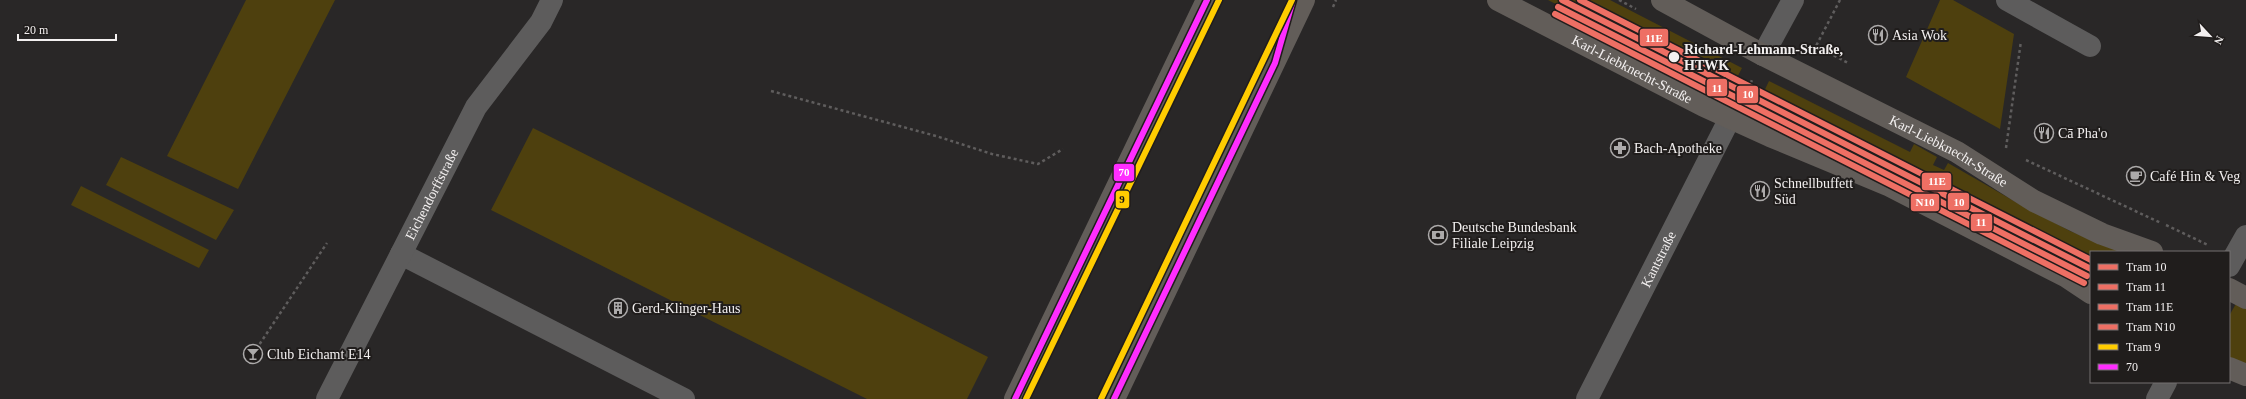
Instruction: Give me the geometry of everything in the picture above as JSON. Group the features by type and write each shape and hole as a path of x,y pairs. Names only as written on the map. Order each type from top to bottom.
{"main road":[{"path":"1015,399 1207,0"},
{"path":"1114,399 1304,0"},
{"name":"Karl-Liebknecht-Straße","path":"1498,0 1730,118 1893,188 2060,273 2090,292"},
{"name":"Karl-Liebknecht-Straße","path":"1662,0 1763,55 1957,152 2041,204 2096,232 2149,251"},
{"path":"2230,290 2246,298"},
{"path":"2230,368 2246,375"}],"street":[{"name":"Eichendorffstraße","path":"327,399 476,107 541,22 552,0"},
{"path":"1275,63 1293,0"},
{"path":"1763,55 1793,0"},
{"path":"2007,0 2090,46"},
{"name":"Kantstraße","path":"1586,399 1730,118"},
{"path":"2230,264 2246,236"},
{"path":"401,254 684,399"},
{"path":"2157,399 2165,383"}],"path":[{"path":"1334,4 1336,0"},
{"path":"1840,0 1816,46 1850,65"},
{"name":"Karl-Liebknecht-Straße","path":"1999,147 2006,150 2026,10"},
{"path":"1742,100 1754,78"},
{"path":"771,91 936,136 992,154 1038,164 1063,149"},
{"path":"2020,157 2211,246"},
{"path":"253,354 327,244"}],"shaded area":[{"path":"246,0 335,0 238,189 167,156"},
{"path":"1548,0 1610,0 1742,68 1729,93"},
{"path":"1940,0 1953,0 2014,34 2000,129 1906,77"},
{"path":"1769,81 1910,152 1914,144 1937,157 1933,165 1944,170 1948,163 2070,231 2120,251 2090,251 2090,278 2066,264 1893,175 1832,150 1834,146 1757,106"},
{"path":"533,128 988,357 967,399 867,399 491,210"},
{"path":"121,157 234,210 216,240 106,185"},
{"path":"81,186 209,250 199,268 71,205"},
{"path":"2237,302 2246,307 2246,367 2230,361 2230,314"}],"tram line":[{"path":"1216,6 1219,0"},
{"name":"9","path":"1026,399 1219,0"},
{"name":"9","path":"1101,399 1292,0"},
{"path":"1288,11 1293,0"},
{"name":"10","path":"1562,0 2090,268"},
{"name":"11E","path":"1580,0 2090,259"},
{"name":"11","path":"1558,7 2087,276"},
{"name":"N10","path":"1555,14 2084,283"}],"transit line":[{"name":"70","path":"1015,399 1207,0"},
{"name":"70","path":"1114,399 1275,63 1293,0"}],"place":[{"name":"Asia Wok","path":"1878,35"},
{"name":"Richard-Lehmann-Straße, HTWK","path":"1674,57"},
{"name":"Cā Pha'o","path":"2044,133"},
{"name":"Bach-Apotheke","path":"1620,148"},
{"name":"Café Hin & Veg","path":"2136,176"},
{"name":"Schnellbuffett Süd","path":"1760,191"},
{"name":"Deutsche Bundesbank Filiale Leipzig","path":"1438,235"},
{"name":"Gerd-Klinger-Haus","path":"618,308"},
{"name":"Club Eichamt E14","path":"253,354"}]}
